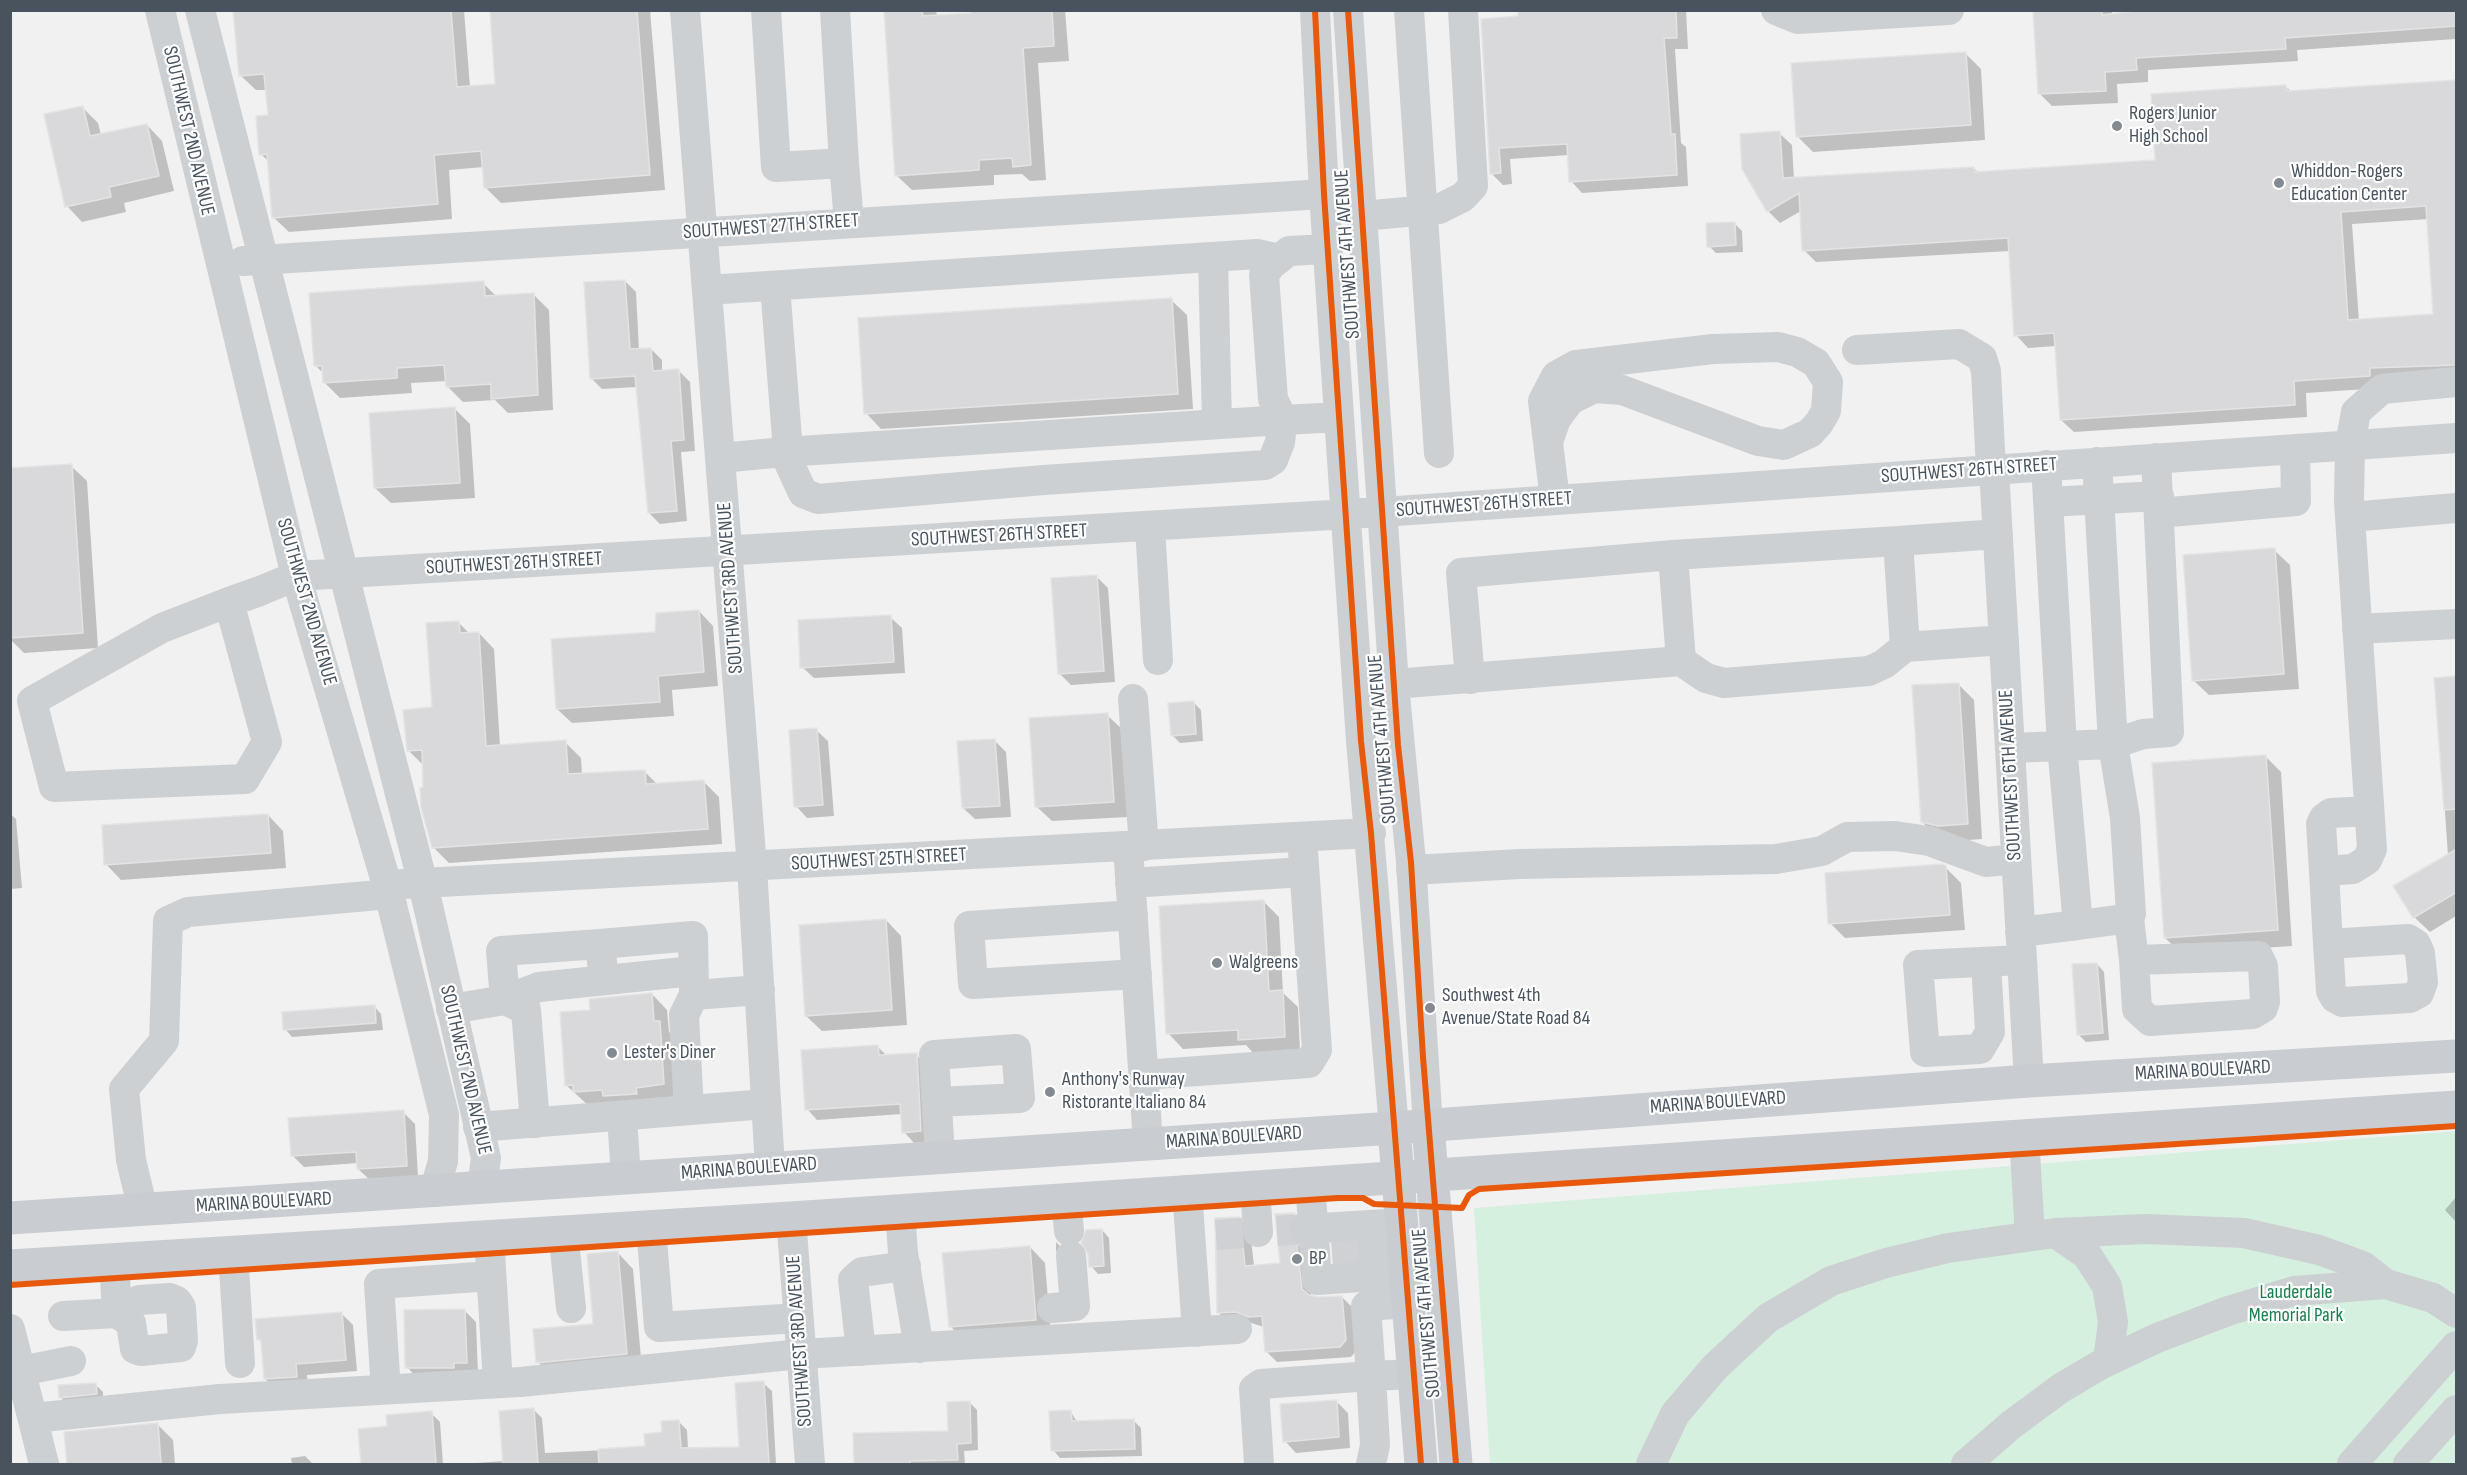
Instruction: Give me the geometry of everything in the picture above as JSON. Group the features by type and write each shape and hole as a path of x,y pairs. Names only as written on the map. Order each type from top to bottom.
{"main road":[{"name":"MARINA BOULEVARD","path":"25,1217 434,1192 824,1163 1428,1126 2029,1081 2457,1056"},
{"path":"10,1266 790,1218 1432,1173 2457,1107"},
{"name":"SOUTHWEST 4TH AVENUE","path":"1428,1126 1456,1464"},
{"name":"SOUTHWEST 4TH AVENUE","path":"1394,1128 1399,1176 1372,1256 1414,1374 1421,1464"},
{"path":"790,1218 798,1195 824,1163"},
{"path":"734,1221 758,1197 770,1167"},
{"path":"376,1244 420,1232 453,1216 482,1188"},
{"path":"10,1239 25,1217"}],"street":[{"name":"SOUTHWEST 2ND AVENUE","path":"160,10 296,576 388,889 444,1115 443,1161 434,1192"},
{"name":"SOUTHWEST 2ND AVENUE","path":"200,10 423,884 486,1161 482,1188"},
{"name":"SOUTHWEST 3RD AVENUE","path":"685,10 752,867 770,1167"},
{"path":"766,10 776,167 844,163"},
{"path":"835,10 849,222"},
{"name":"SOUTHWEST 4TH AVENUE","path":"1315,10 1324,194 1361,741 1371,833 1394,1128"},
{"name":"SOUTHWEST 4TH AVENUE","path":"1348,10 1394,684 1411,870 1428,1126"},
{"path":"1409,10 1439,453"},
{"path":"1362,216 1439,209 1463,197 1473,186 1462,10"},
{"path":"1776,10 1798,20 1949,10"},
{"name":"SOUTHWEST 27TH STREET","path":"219,263 702,231 1324,194"},
{"path":"774,286 787,438 784,452 804,493 818,499 1044,480 1265,465 1273,460 1280,442 1283,420 1274,399 1263,275 1289,251 1328,249"},
{"path":"707,290 1257,254 1279,259"},
{"path":"1213,258 1217,423"},
{"name":"SOUTHWEST 6TH AVENUE","path":"1857,350 1959,344 1982,358 1986,371 1998,534 2029,1081"},
{"path":"1548,442 1556,419 1570,400 1594,388 1622,390 1748,438 1784,445 1810,433 1819,423 1826,411 1828,382 1816,363 1797,352 1778,347 1713,349 1576,364 1556,376 1543,400 1548,442 1555,500"},
{"path":"2324,871 2353,869 2367,860 2372,849 2350,517 2350,445 2356,412 2382,389 2457,382"},
{"path":"721,459 784,452 1339,417"},
{"name":"SOUTHWEST 26TH STREET","path":"229,602 267,742 245,779 54,787 32,701 162,628 229,602 296,576 1346,515 2457,438"},
{"path":"2048,502 2099,500 2159,504 2296,501 2295,449"},
{"path":"2010,748 2113,744 2143,734 2169,732 2156,458"},
{"path":"2097,462 2113,744 2125,818 2131,914 2129,918 2134,960"},
{"path":"2046,465 2062,745 2078,925"},
{"path":"2350,517 2457,508"},
{"path":"1150,527 1158,660"},
{"path":"1470,678 1461,573 1673,555 1998,534"},
{"path":"1898,541 1919,646"},
{"path":"1673,555 1681,661"},
{"path":"2357,629 2457,624"},
{"path":"1394,684 1681,661 1706,678 1724,682 1869,671 1919,646 2004,640"},
{"path":"1134,699 1136,846 1130,883 1148,1143"},
{"path":"2328,944 2321,824 2324,818 2331,813 2369,811"},
{"name":"SOUTHWEST 25TH STREET","path":"143,1210 131,1160 124,1089 164,1041 168,921 188,912 423,884 1371,833"},
{"path":"1411,870 1520,864 1776,859 1822,851 1846,837 1895,836 1929,841 1986,862 2016,859"},
{"path":"1143,1075 1309,1063 1317,1050 1302,837"},
{"path":"1130,883 1304,872"},
{"path":"1133,915 969,926 973,984 1137,974"},
{"path":"1986,962 2078,925 2129,918"},
{"path":"505,1000 501,951 693,936 694,983 684,1015 689,1110"},
{"path":"600,944 604,980"},
{"path":"451,1009 505,1000 539,987 604,980 694,983 760,990"},
{"path":"505,1000 525,1010 535,1123"},
{"path":"937,1102 940,1156"},
{"path":"478,1127 766,1104"},
{"path":"622,1116 626,1178"},
{"path":"2024,1135 2042,1234"},
{"path":"1197,1332 1257,1226 1310,1182"},
{"path":"1255,1186 1257,1226 1317,1280 1372,1256"},
{"path":"1187,1190 1257,1226 1372,1256"},
{"path":"1052,1308 1075,1306 1066,1199"},
{"path":"900,1210 919,1347"},
{"name":"SOUTHWEST 3RD AVENUE","path":"790,1218 810,1464"},
{"path":"651,1226 659,1326 798,1318"},
{"path":"1651,1464 1675,1414 1715,1367 1768,1318 1831,1281 1886,1263 1948,1248 2042,1234 2146,1229 2244,1233 2319,1250 2363,1266 2385,1284"},
{"path":"563,1232 571,1308"},
{"path":"2042,1234 2087,1255 2107,1286 2113,1322 2108,1361"},
{"path":"489,1236 497,1367"},
{"path":"376,1244 385,1375"},
{"path":"233,1252 240,1363"},
{"path":"1371,1464 1375,1445 1374,1411 1366,1306 1372,1256"},
{"path":"63,1316 117,1313 114,1259"},
{"path":"861,1351 853,1280 862,1272 906,1266"},
{"path":"380,1284 491,1276"},
{"path":"1966,1464 2053,1394 2108,1361 2157,1338 2228,1311 2294,1291 2385,1284 2433,1298 2457,1313"},
{"path":"10,1329 44,1464"},
{"path":"33,1418 220,1399 520,1382 801,1354 1237,1329"},
{"path":"2352,1464 2457,1346"},
{"path":"21,1371 71,1362"},
{"path":"1259,1464 1254,1389 1261,1384 1414,1374"},
{"path":"1374,1411 1417,1408"},
{"path":"2409,1464 2457,1410"}],"green space":[{"name":"Lauderdale Memorial Park","path":"2456,1131 2456,1464 1490,1464 1474,1208"}],"building":[{"path":"233,10 451,10 457,87 495,84 490,10 637,10 650,175 484,188 481,151 434,155 438,204 272,218 267,154 259,155 256,116 268,115 264,74 239,76"},
{"path":"884,10 922,10 923,16 971,13 970,10 1052,10 1054,46 1023,48 1031,165 1013,167 1012,158 979,160 979,170 895,176"},
{"path":"1518,10 1676,10 1677,38 1664,38 1671,134 1675,134 1677,175 1569,182 1567,144 1499,148 1501,173 1490,174 1481,19 1518,16"},
{"path":"2033,10 2102,10 2102,15 2145,10 2457,10 2457,26 2285,38 2286,49 2136,58 2137,70 2105,72 2106,91 2038,94"},
{"path":"1966,52 1971,125 1796,137 1791,63"},
{"path":"2457,80 2457,365 2370,368 2370,376 2294,381 2295,405 2060,420 2054,333 2014,336 2008,238 1802,251 1799,193 1767,212 1742,169 1740,134 1780,131 1783,178 1974,167 1975,172 2155,160 2151,94 2286,85 2287,91","holes":["2426,206 2433,314 2348,320 2341,212"]},
{"path":"83,106 90,136 147,124 159,176 109,187 111,197 65,207 44,114"},
{"path":"1735,222 1736,245 1707,247 1706,223"},
{"path":"625,280 630,349 651,348 653,371 679,369 684,440 671,441 677,511 648,513 635,376 590,379 584,282"},
{"path":"484,281 485,296 534,293 538,395 491,399 491,384 446,387 444,365 397,368 397,378 323,383 322,366 314,366 309,293"},
{"path":"1172,298 1178,394 864,414 858,318"},
{"path":"455,407 460,483 374,488 369,413"},
{"path":"72,464 83,633 10,638 10,468"},
{"path":"2275,548 2284,674 2192,681 2183,555"},
{"path":"1097,575 1104,671 1058,674 1051,578"},
{"path":"699,610 704,672 658,676 660,702 556,709 551,639 655,632 656,613"},
{"path":"891,615 894,662 800,668 798,620"},
{"path":"459,621 460,633 479,632 486,746 566,740 568,774 645,770 646,784 704,780 708,829 432,848 421,807 422,750 407,751 403,710 432,707 426,623"},
{"path":"2457,676 2457,809 2444,810 2434,678"},
{"path":"1959,683 1968,824 1938,826 1921,822 1912,685"},
{"path":"1194,701 1196,734 1171,736 1168,703"},
{"path":"1108,713 1114,802 1035,807 1029,718"},
{"path":"817,728 823,805 794,807 789,730"},
{"path":"995,739 1000,806 962,808 957,741"},
{"path":"2266,755 2278,930 2164,938 2152,763"},
{"path":"268,814 271,853 104,865 102,825"},
{"path":"2457,849 2457,892 2413,918 2393,886"},
{"path":"1942,864 1946,866 1950,915 1828,924 1825,873"},
{"path":"1264,900 1269,991 1283,990 1285,1037 1238,1040 1238,1030 1166,1034 1159,906"},
{"path":"886,919 892,1010 805,1016 799,925"},
{"path":"2097,963 2103,1033 2077,1035 2072,964"},
{"name":"Lester's Diner","path":"652,993 654,1021 660,1021 664,1084 636,1088 637,1094 603,1096 602,1090 573,1092 573,1085 565,1086 560,1012 590,1010 589,999"},
{"path":"375,1005 376,1023 283,1030 282,1012"},
{"path":"878,1045 879,1055 917,1053 921,1131 902,1133 900,1104 805,1110 801,1050"},
{"path":"404,1110 407,1166 357,1169 356,1152 291,1156 288,1118"},
{"path":"1295,1213 1288,1222 1287,1231 1290,1239 1297,1245 1302,1289 1309,1295 1318,1297 1342,1296 1346,1340 1340,1347 1265,1352 1262,1316 1249,1317 1236,1312 1217,1313 1215,1218 1240,1217 1245,1266 1280,1263 1275,1214"},
{"path":"1102,1229 1104,1266 1089,1267 1088,1254 1081,1243 1086,1230"},
{"path":"1355,1243 1356,1260 1333,1262 1332,1245"},
{"path":"1030,1246 1036,1320 949,1327 942,1253"},
{"path":"618,1251 627,1354 536,1363 533,1329 593,1324 587,1254"},
{"path":"465,1309 467,1363 454,1363 454,1368 405,1368 404,1310"},
{"path":"342,1312 346,1360 296,1364 297,1377 264,1379 261,1340 257,1340 255,1319"},
{"path":"764,1381 769,1464 599,1464 598,1449 645,1446 644,1434 662,1432 661,1421 679,1420 681,1448 739,1447 735,1383"},
{"path":"96,1383 97,1394 59,1398 58,1385"},
{"path":"1337,1400 1339,1437 1283,1442 1280,1404"},
{"path":"970,1401 971,1443 957,1444 958,1460 910,1461 910,1464 854,1464 853,1433 948,1431 947,1402"},
{"path":"534,1408 538,1464 503,1464 499,1411"},
{"path":"1071,1410 1072,1421 1134,1419 1135,1449 1051,1451 1049,1411"},
{"path":"432,1411 436,1464 361,1464 358,1429 387,1426 386,1415"},
{"path":"158,1423 161,1464 67,1464 64,1432"}],"tunnel":[{"path":"1277,1231 1304,1229"},
{"path":"1216,1235 1243,1233"},
{"path":"1346,1238 1348,1264"}],"cycle path":[{"path":"1315,10 1324,194 1361,741 1371,833 1421,1464"},
{"path":"1348,10 1398,745 1411,862 1423,1057 1456,1464"},
{"path":"10,1285 1338,1198 1363,1198 1374,1204 1462,1208 1469,1195 1479,1189 2456,1126"}],"place":[{"name":"Rogers Junior High School","path":"2117,126"},
{"name":"Whiddon-Rogers Education Center","path":"2279,183"},
{"name":"Walgreens","path":"1217,963"},
{"name":"Southwest 4th Avenue/State Road 84","path":"1430,1008"},
{"name":"Lester's Diner","path":"612,1053"},
{"name":"Anthony's Runway Ristorante Italiano 84","path":"1050,1092"},
{"name":"BP","path":"1297,1259"}]}
